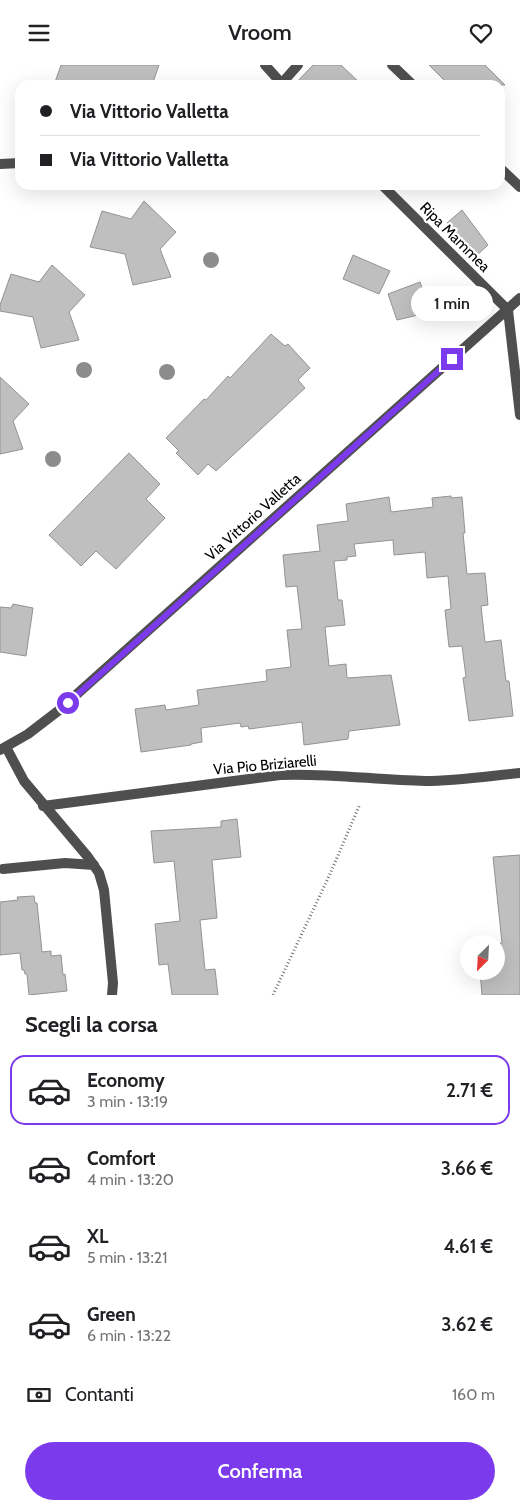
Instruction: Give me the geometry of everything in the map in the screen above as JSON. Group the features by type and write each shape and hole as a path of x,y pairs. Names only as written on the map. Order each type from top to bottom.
{"street":[{"path":"265,65 278,80"},
{"path":"285,80 298,65"},
{"path":"392,65 408,80"},
{"path":"0,164 15,163"},
{"path":"505,173 520,187"},
{"name":"Ripa Mammea","path":"387,190 508,310"},
{"name":"Via Vittorio Valletta","path":"3,749 28,734 58,711 520,298"},
{"path":"508,310 520,415"},
{"path":"3,749 43,806 99,873 104,889 113,983 112,995"},
{"name":"Via Pio Briziarelli","path":"43,806 280,775 338,775 426,781 520,773"},
{"path":"3,869 65,863 94,865"}],"path":[{"path":"273,995 330,874 360,804"}],"building":[{"path":"61,65 159,65 154,80 56,80"},
{"path":"313,65 341,65 357,80 299,80"},
{"path":"429,65 485,65 500,80 444,80"},
{"path":"144,201 176,232 160,249 171,277 133,285 125,254 90,247 102,211 131,219"},
{"path":"462,210 488,245 475,257 447,223"},
{"path":"353,255 390,271 379,294 343,279"},
{"path":"52,265 85,295 69,312 79,340 41,348 33,317 0,311 0,305 11,274 39,282"},
{"path":"420,282 431,312 397,320 388,294"},
{"path":"271,334 285,346 288,344 310,368 298,380 305,388 216,471 208,464 198,475 176,453 179,451 166,438 228,376 230,378"},
{"path":"0,377 29,404 13,421 23,449 0,454"},
{"path":"129,453 160,484 146,499 165,518 116,569 96,551 81,566 49,535"},
{"path":"451,496 451,498 462,497 467,574 485,573 488,605 481,606 485,642 501,640 506,681 509,681 513,716 469,721 463,678 466,677 462,646 449,647 445,610 451,609 448,576 427,578 425,552 394,555 393,540 354,544 356,556 347,557 347,560 334,561 338,600 342,600 345,625 325,627 329,666 346,664 347,678 391,675 400,725 349,731 348,739 304,745 302,722 249,729 248,726 241,727 240,723 201,728 202,742 141,752 135,709 165,705 166,710 199,705 197,690 267,681 266,670 291,667 287,630 302,629 297,586 286,587 283,555 320,551 317,525 348,521 346,504 389,497 391,512 433,507 432,498"},
{"path":"13,604 33,608 26,656 0,652 0,607 11,608"},
{"path":"237,819 241,857 212,860 217,918 200,920 205,970 215,969 218,995 172,995 168,964 159,965 155,924 180,921 174,861 154,863 151,831 221,827 221,821"},
{"path":"520,855 520,995 482,995 481,980 505,980 505,935 501,935 493,857"},
{"path":"34,896 35,903 37,903 42,952 51,951 51,956 61,955 67,991 29,995 27,974 22,970 20,953 0,955 0,902 18,900 17,897"}],"route":[{"path":"68,703 452,359"}]}
